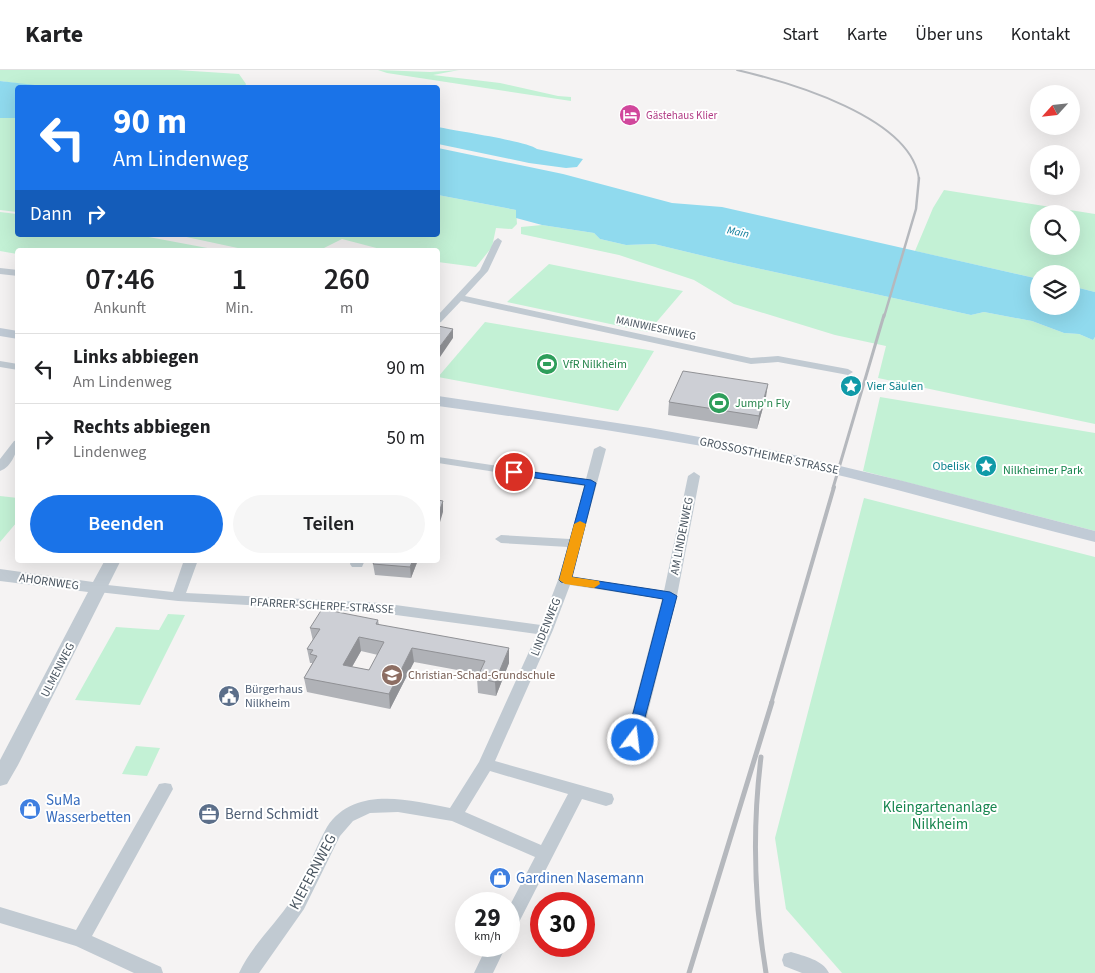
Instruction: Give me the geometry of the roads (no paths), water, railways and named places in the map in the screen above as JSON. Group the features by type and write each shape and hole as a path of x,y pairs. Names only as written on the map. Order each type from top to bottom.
{"main road":[{"path":"0,332 15,334"},
{"name":"GROSSOSTHEIMER STRASSE","path":"440,401 620,428 777,456 872,478 1095,537"}],"street":[{"path":"440,318 484,271 498,242"},
{"path":"0,271 15,273"},
{"name":"MAINWIESENWEG","path":"460,298 751,361 778,359 848,372"},
{"path":"0,364 15,366"},
{"path":"0,467 15,447"},
{"name":"LINDENWEG","path":"454,814 486,764 546,630 565,580 600,449"},
{"path":"440,460 591,483"},
{"name":"AM LINDENWEG","path":"633,740 670,596 694,476"},
{"path":"501,539 575,543"},
{"name":"ULMENWEG","path":"0,778 56,674 111,563"},
{"path":"178,597 190,563"},
{"name":"AHORNWEG","path":"0,575 98,588"},
{"path":"565,580 670,596"},
{"name":"PFARRER-SCHERPF-STRASSE","path":"98,588 178,597 381,608 546,630"},
{"path":"486,764 606,798"},
{"path":"80,938 166,789"},
{"path":"520,903 578,791"},
{"name":"KIEFERNWEG","path":"248,973 298,904 334,831 347,816 368,806 398,805 454,814"},
{"path":"454,814 545,854"},
{"path":"0,915 80,938 154,973"},
{"path":"483,973 491,957"},
{"path":"791,960 820,973"}],"water":[{"path":"0,81 35,85 15,85 15,118 0,118"},
{"path":"440,127 520,143 537,149 583,159 577,167 566,168 529,163 440,144"},
{"name":"Main","path":"440,148 563,174 672,203 722,207 1030,277 1030,315 1080,315 1080,288 1095,292 1095,337 1093,340 1079,334 1064,333 1032,321 984,312 971,315 654,244 626,245 600,239 594,233 542,225 516,218 516,210 440,195"}],"railway":[{"path":"737,70 815,93 845,106 872,121 895,138 912,158 919,180"},
{"path":"884,317 916,209 919,180"},
{"path":"833,488 884,315"},
{"path":"771,704 834,487"},
{"path":"689,973 772,702"},
{"path":"761,757 755,838 759,919 766,973"}],"place":[{"name":"Gästehaus Klier","path":"630,115"},
{"name":"VfR Nilkheim","path":"547,364"},
{"name":"Vier Säulen","path":"851,386"},
{"name":"Jump'n Fly","path":"719,403"},
{"name":"Obelisk","path":"986,466"},
{"name":"Christian-Schad-Grundschule","path":"392,675"},
{"name":"Bürgerhaus Nilkheim","path":"229,696"},
{"name":"SuMa Wasserbetten","path":"30,809"},
{"name":"Bernd Schmidt","path":"209,814"},
{"name":"Gardinen Nasemann","path":"500,878"}],"park label":[{"name":"Nilkheimer Park","path":"1043,470"},
{"name":"Kleingartenanlage Nilkheim","path":"940,816"}]}
